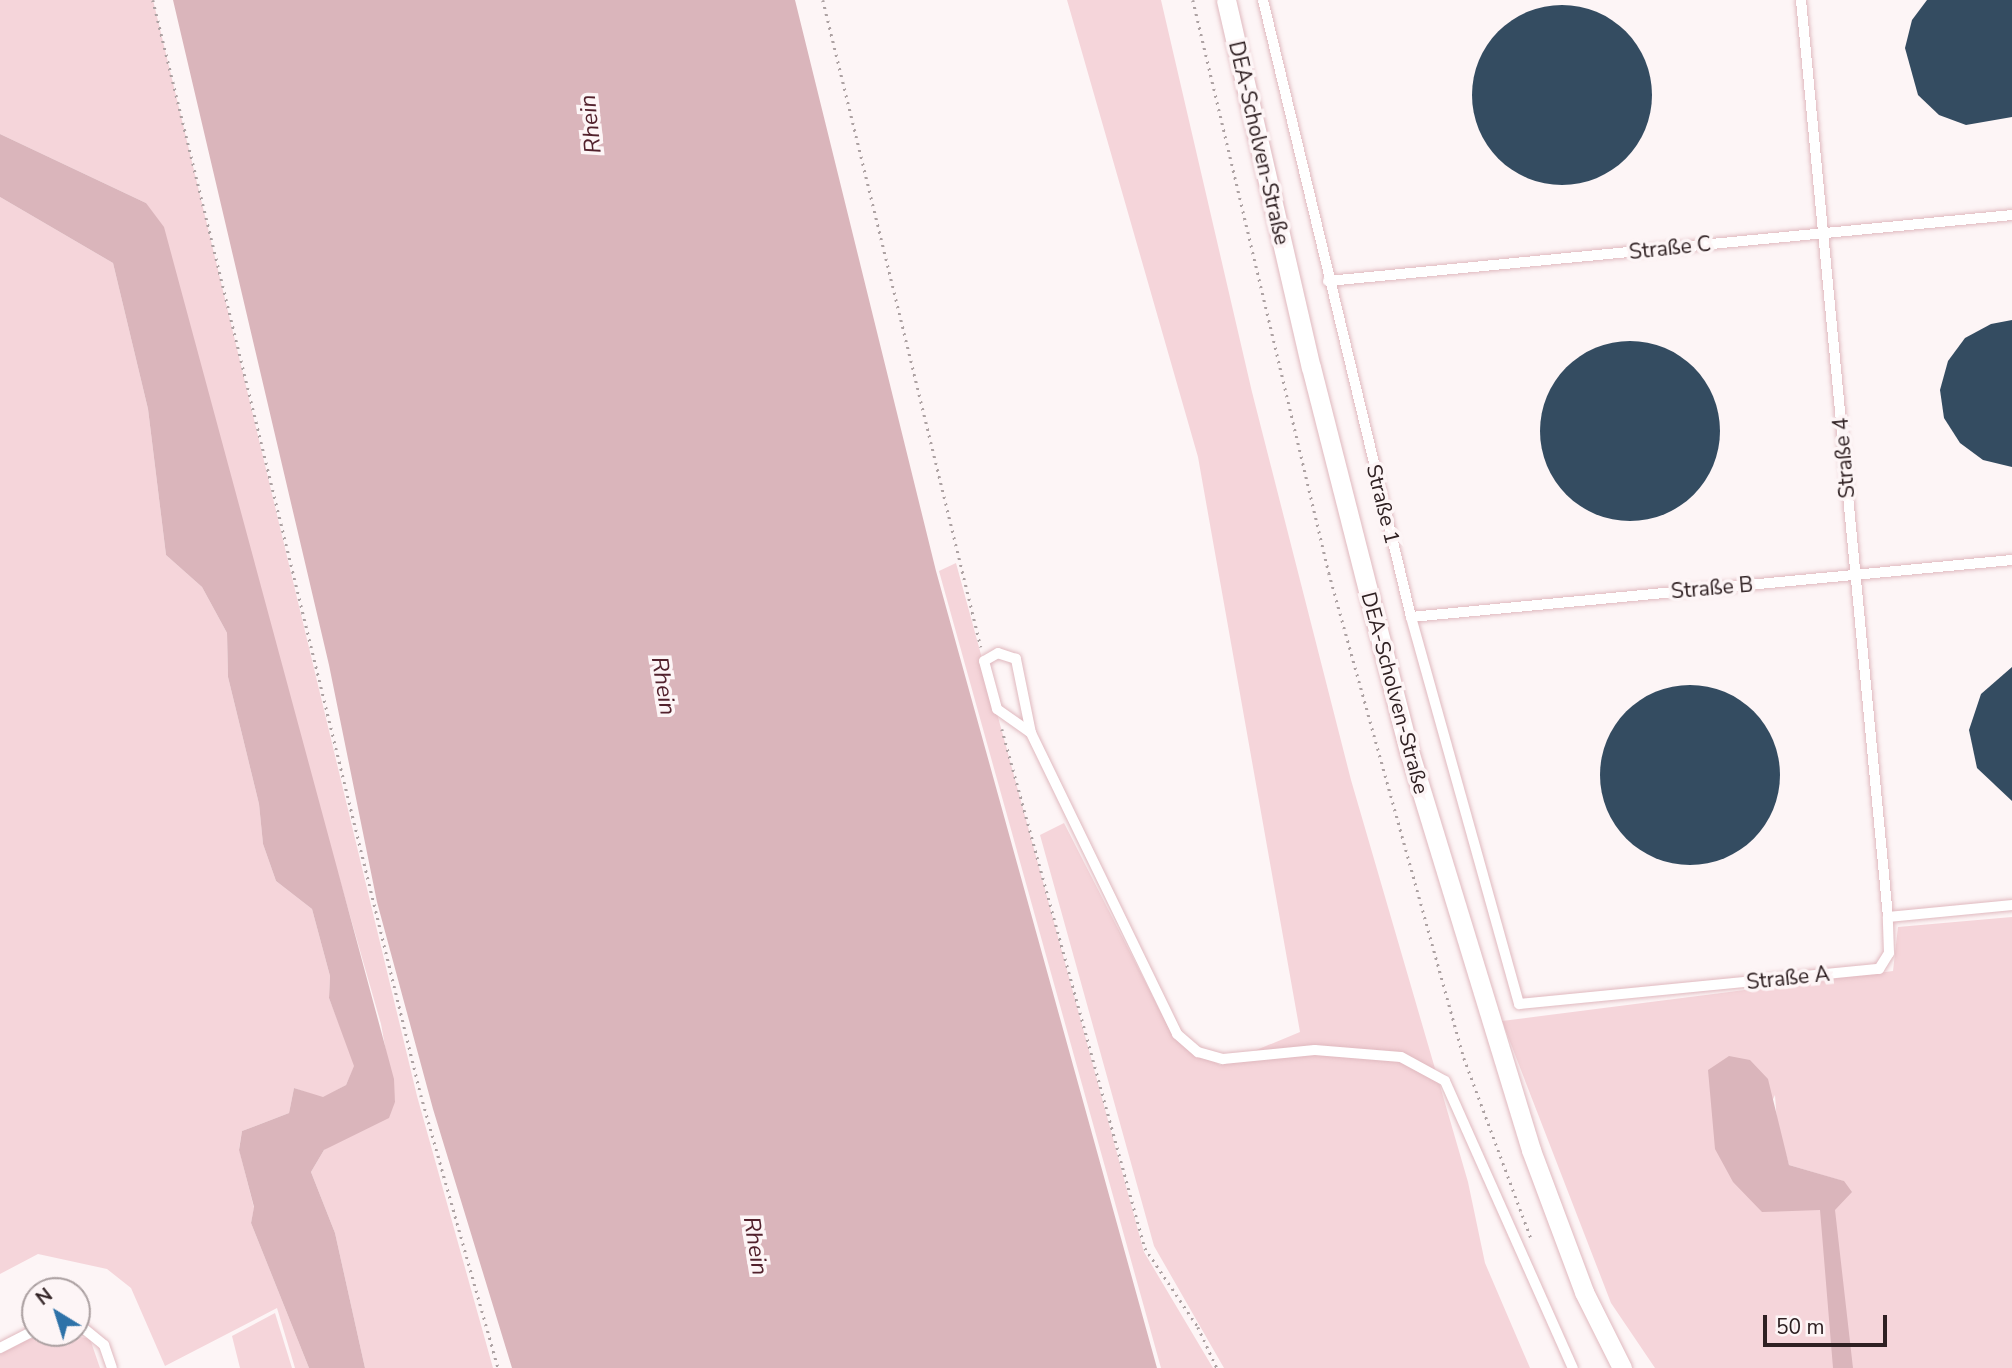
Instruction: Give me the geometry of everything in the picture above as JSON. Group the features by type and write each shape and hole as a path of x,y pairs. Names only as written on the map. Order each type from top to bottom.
{"street":[{"name":"DEA-Scholven-Straße","path":"1226,0 1314,380 1410,754 1505,1074 1559,1231 1622,1368"}],"lane":[{"name":"Straße 1","path":"1262,0 1411,617 1519,1004"},
{"name":"Straße 4","path":"1801,0 1888,917"},
{"name":"Straße C","path":"1328,281 2012,215"},
{"name":"Straße B","path":"1411,617 2012,560"},
{"path":"1031,733 997,709 984,661 998,653 1016,659 1023,673 1031,733 1177,1034 1198,1052 1223,1059 1315,1050 1401,1057 1445,1081 1573,1368"},
{"path":"1888,917 2012,905"},
{"name":"Straße A","path":"1519,1004 1879,969 1889,953 1888,917"},
{"path":"91,1333 99,1339 112,1368"},
{"path":"0,1348 21,1337"}],"path":[{"path":"153,0 421,1096 498,1368"},
{"path":"824,0 984,661"},
{"path":"1193,0 1333,587 1464,1058 1532,1240"},
{"path":"997,709 1145,1248 1198,1327 1217,1368"}],"shaded area":[{"path":"0,0 153,0 417,1096 493,1368 365,1368 335,1233 311,1172 324,1150 395,1102 381,1024 146,203 0,134"},
{"path":"1067,0 1161,0 1252,392 1351,780 1468,1182 1485,1263 1530,1368 1224,1368 1154,1246 1040,835 1064,823 1174,1038 1220,1065 1300,1032 1198,457"},
{"path":"0,197 113,263 148,409 166,555 202,587 227,633 228,677 259,804 263,844 276,881 312,909 330,976 329,998 355,1065 346,1085 323,1098 294,1088 289,1113 242,1131 239,1149 254,1208 251,1223 309,1368 295,1368 277,1308 165,1366 131,1288 107,1269 38,1254 0,1274"},
{"path":"956,563 1144,1252 1213,1368 1161,1368 939,571"},
{"path":"2012,917 2012,1368 1655,1368 1611,1303 1502,1021 1893,971 1898,927","holes":["1775,1095 1777,1124 1789,1165 1843,1181 1733,1182"]},
{"path":"275,1313 292,1368 240,1368 232,1336"},
{"path":"91,1342 100,1368 0,1368 0,1354 21,1343 21,1347 91,1347"}],"water":[{"name":"Rhein","path":"173,0 795,0 936,571 1157,1368 512,1368 433,1109 377,902 329,665"},
{"path":"0,134 146,203 164,227 394,1079 395,1102 389,1118 324,1150 311,1172 335,1233 365,1368 309,1368 251,1223 254,1207 239,1150 242,1131 289,1113 294,1088 323,1097 346,1085 354,1066 329,998 330,976 312,909 276,881 263,844 259,804 228,677 227,633 202,587 166,555 148,409 113,263 0,197"},
{"path":"1729,1056 1750,1060 1768,1079 1789,1165 1844,1181 1852,1192 1835,1210 1853,1368 1833,1368 1820,1210 1762,1212 1733,1182 1715,1149 1708,1070"}],"building":[{"path":"1927,0 2012,0 2012,117 1966,125 1939,115 1918,95 1905,48 1912,20"},
{"path":"1562,5 1596,12 1626,31 1645,61 1652,95 1645,129 1626,159 1596,178 1562,185 1528,178 1498,159 1479,129 1472,95 1479,61 1498,31 1528,12"},
{"path":"2012,320 2012,467 1983,460 1960,443 1944,418 1940,390 1948,361 1965,338 1991,324"},
{"path":"1630,341 1664,348 1694,367 1713,397 1720,431 1713,465 1694,495 1664,514 1630,521 1596,514 1566,495 1547,465 1540,431 1547,397 1566,367 1596,348"},
{"path":"2012,667 2012,801 1977,768 1969,730 1981,694"},
{"path":"1690,685 1724,692 1754,711 1773,741 1780,775 1773,809 1754,839 1724,858 1690,865 1656,858 1626,839 1607,809 1600,775 1607,741 1626,711 1656,692"}]}
